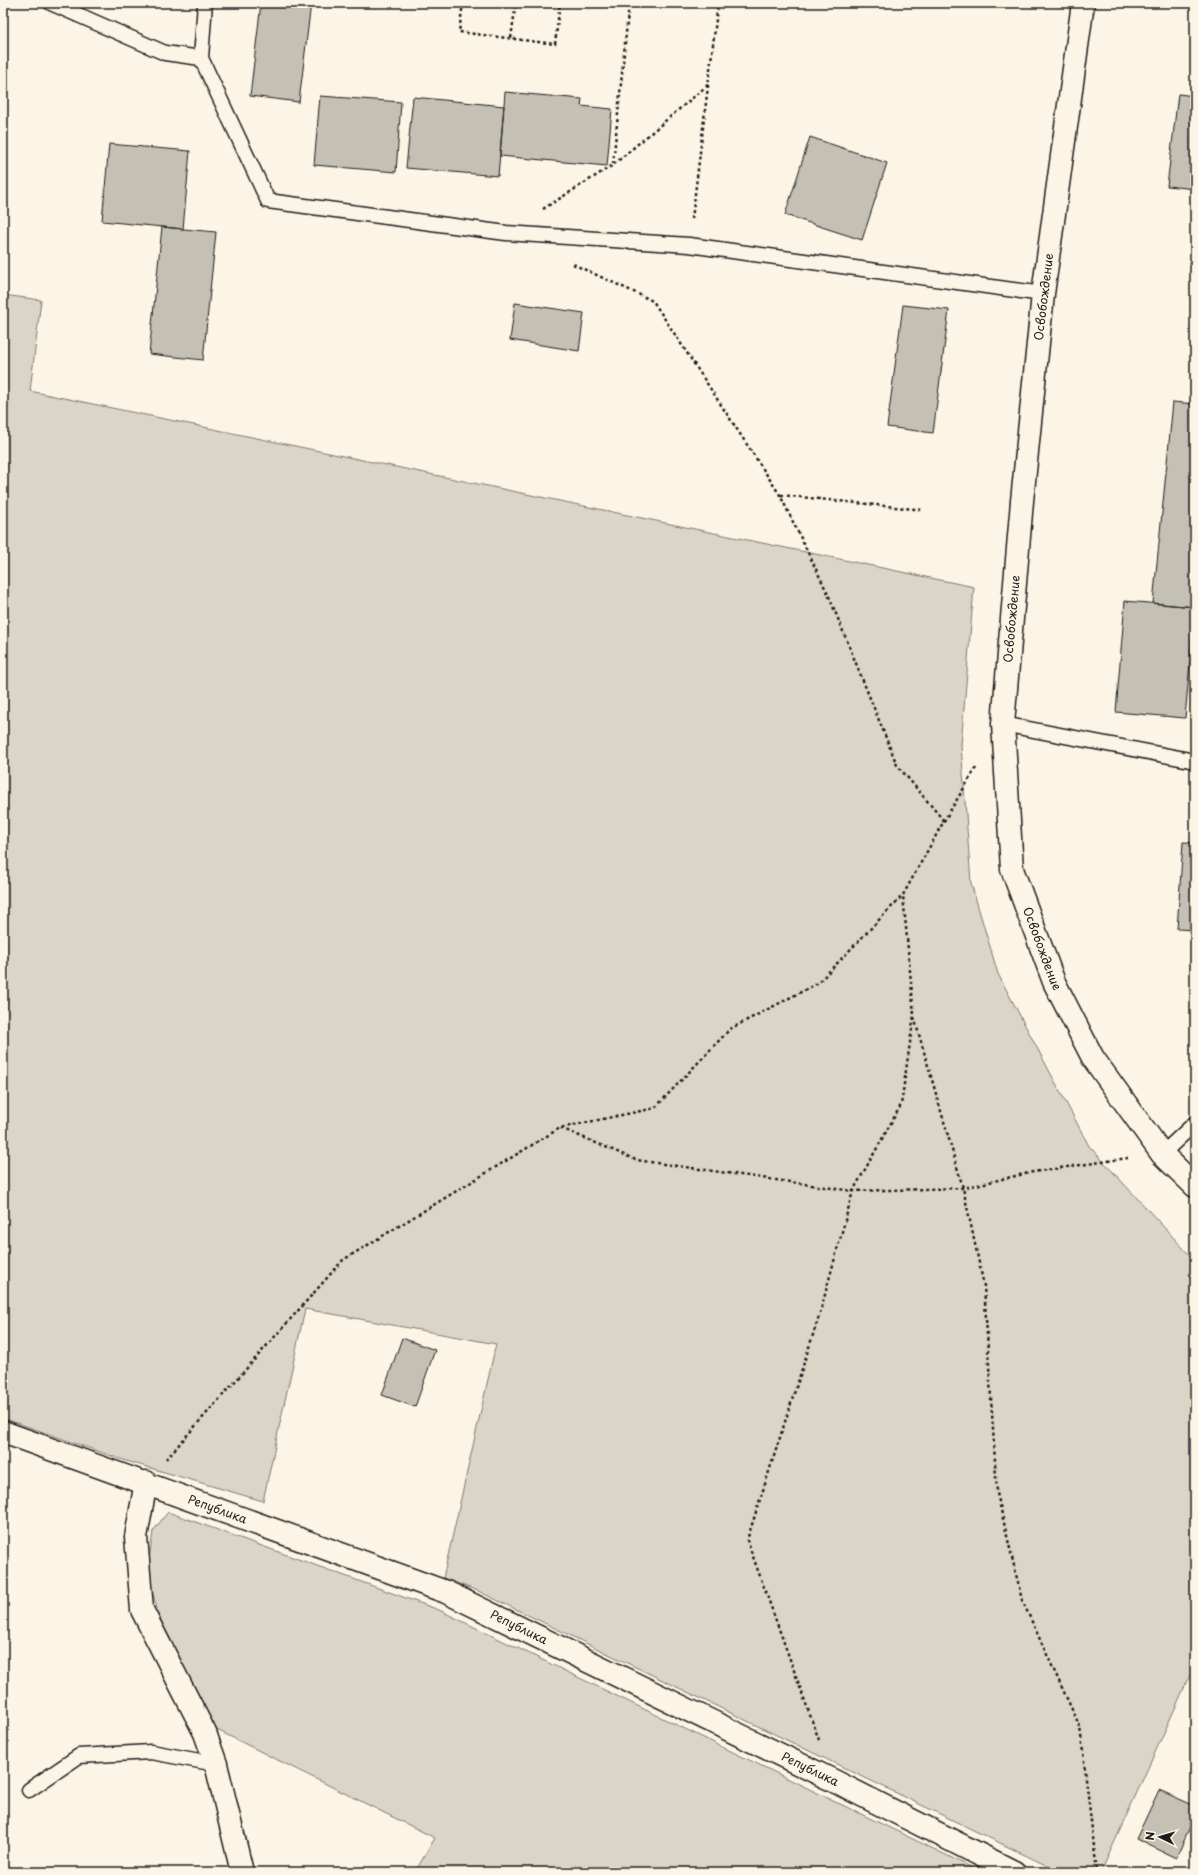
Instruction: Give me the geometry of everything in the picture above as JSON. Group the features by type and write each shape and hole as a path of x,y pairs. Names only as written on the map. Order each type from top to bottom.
{"street":[{"name":"Освобождение","path":"1083,3 1043,294 1022,501 1003,724 1012,869 1054,982 1093,1058 1162,1154 1195,1186"},
{"name":"Република","path":"3,1432 146,1482 446,1592 834,1781 1014,1872"},
{"path":"146,1482 136,1537 142,1610 205,1733 216,1764 242,1872"}],"lane":[{"path":"51,3 165,52 201,58"},
{"path":"205,3 201,58 268,201 506,233 689,245 1043,294"},
{"path":"1003,724 1195,761"},
{"path":"1162,1154 1195,1123"},
{"path":"29,1790 79,1756 151,1752 216,1764"}],"path":[{"path":"463,3 459,32 555,44 560,3"},
{"path":"511,38 516,3"},
{"path":"613,165 629,3"},
{"path":"689,245 718,3"},
{"path":"506,233 613,165 709,84"},
{"path":"569,262 653,301 780,495 828,594 897,765 944,821"},
{"path":"780,495 924,510"},
{"path":"146,1482 343,1260 560,1128 655,1108 730,1029 818,983 903,895 944,821 979,763"},
{"path":"903,895 914,1015 963,1188 984,1286 997,1493 1022,1600 1080,1727 1096,1872"},
{"path":"834,1781 747,1540 820,1313 853,1191 901,1105 914,1015"},
{"path":"560,1128 636,1160 853,1191 963,1188 1033,1172 1162,1154"}],"shaded area":[{"path":"3,295 41,300 30,391 974,587 961,745 971,883 998,974 1089,1146 1195,1261 1195,1664 1101,1872 1060,1872 478,1591 443,1578 496,1344 305,1309 263,1501 123,1460 3,1418"},
{"path":"168,1512 439,1610 981,1872 415,1872 435,1838 213,1728 159,1616 151,1587 149,1560 153,1531"}],"building":[{"path":"261,3 311,3 299,102 250,96"},
{"path":"505,92 582,99 581,106 612,109 607,166 500,156"},
{"path":"1178,94 1195,96 1195,189 1167,186"},
{"path":"320,96 401,102 396,172 314,165"},
{"path":"413,97 504,106 498,176 406,168"},
{"path":"810,137 887,163 862,240 785,215"},
{"path":"109,144 190,151 183,229 102,221"},
{"path":"162,227 216,232 203,360 149,354"},
{"path":"515,303 584,313 579,351 510,340"},
{"path":"903,305 949,310 933,433 887,427"},
{"path":"1173,402 1195,404 1195,607 1153,603"},
{"path":"1125,601 1195,607 1185,718 1116,712"},
{"path":"1183,842 1195,843 1195,930 1177,929"},
{"path":"402,1338 435,1350 415,1407 382,1395"},
{"path":"1159,1790 1195,1806 1195,1817 1176,1858 1136,1839"}]}
